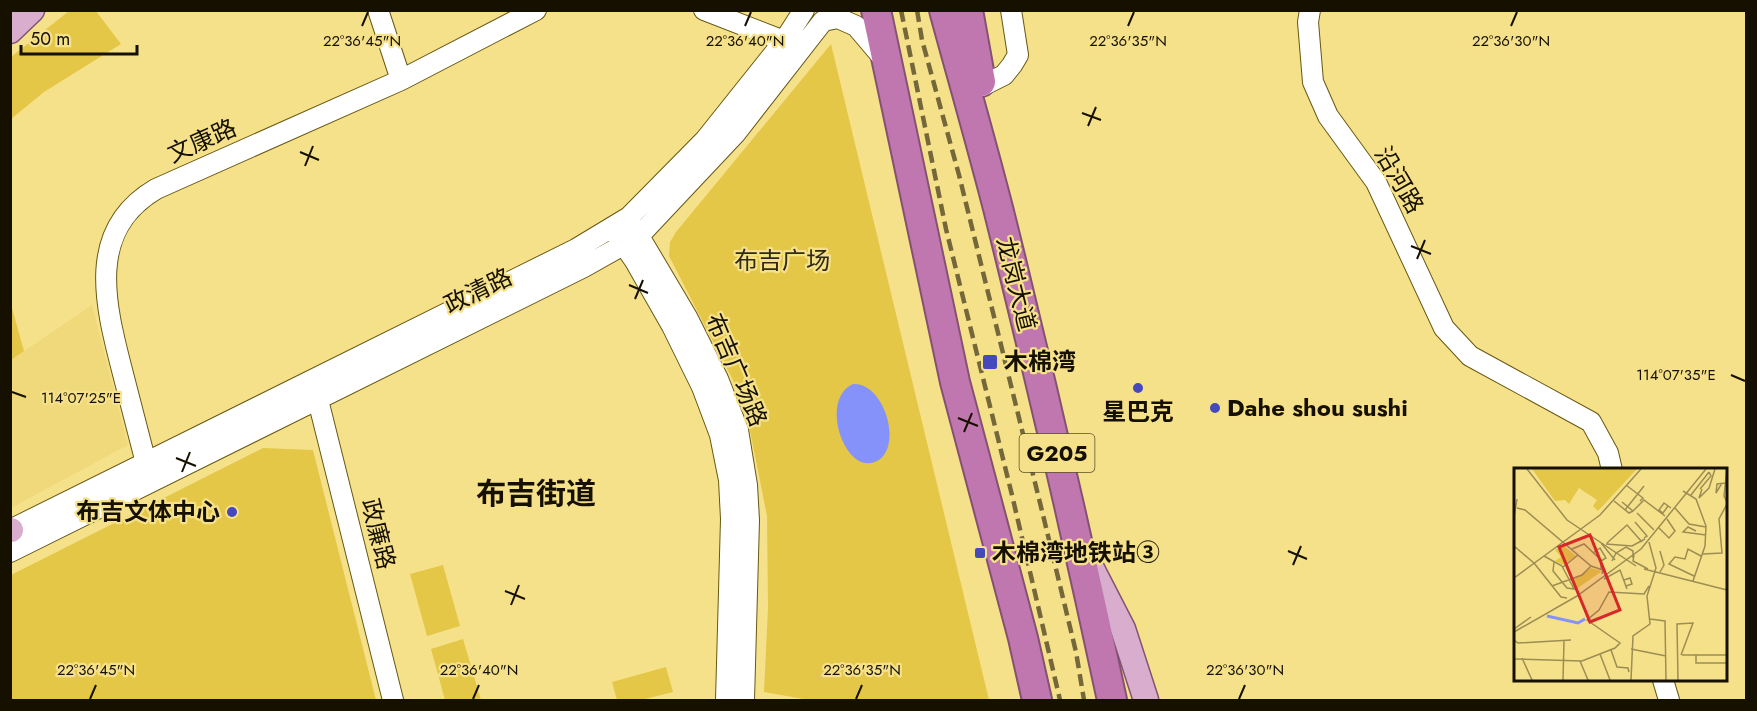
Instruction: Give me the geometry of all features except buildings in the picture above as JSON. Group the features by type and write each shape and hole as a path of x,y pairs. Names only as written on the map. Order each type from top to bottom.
{"highway":[{"path":"876,10 955,382 1023,638 1036,700"},
{"name":"龙岗大道","path":"944,10 998,207 1077,540 1112,700"},
{"path":"962,10 982,86"},
{"path":"968,10 982,86 998,207"}],"main road":[{"path":"10,31 32,10"},
{"path":"1077,540 1123,629 1146,700"}],"street":[{"path":"378,10 401,80"},
{"name":"文康路","path":"146,463 109,321 106,301 105,282 109,249 122,220 131,208 142,197 156,189 401,80 536,10"},
{"path":"704,10 792,46"},
{"name":"政清路","path":"11,530 146,463 316,389 584,267 631,241 735,134 792,46 804,10"},
{"path":"982,86 1004,75 1018,55 1011,10"},
{"name":"沿河路","path":"1310,10 1308,22 1313,82 1328,116 1376,182 1444,328 1470,356 1591,422 1608,453 1612,468"},
{"name":"政清路","path":"10,552 576,249 629,217 705,140 792,46 822,21 838,18 856,26 886,62"},
{"name":"布吉广场路","path":"629,217 634,261 672,326 702,387 720,435 729,480 730,519 726,700"},
{"name":"布吉广场路","path":"612,228 650,252 687,317 718,380 738,430 747,485 748,520 744,700"},
{"name":"政廉路","path":"316,389 393,700"},
{"path":"1664,681 1669,700"}],"shaded area":[{"path":"92,305 128,445 11,508 11,360"}],"green space":[{"path":"69,11 96,11 121,44 44,92 11,119 11,57"},
{"name":"布吉广场","path":"831,44 989,700 809,700 764,692 768,608 767,516 750,431 737,388 669,256 670,242"},
{"path":"10,301 24,351 11,360 10,360"},
{"name":"布吉文体中心","path":"263,448 313,450 376,700 11,700 11,575"},
{"path":"443,565 460,626 427,636 410,574"},
{"path":"463,639 481,700 445,700 431,649"},
{"path":"666,667 673,692 641,700 617,700 612,682"}],"water":[{"path":"853,384 865,387 875,395 888,420 890,435 888,448 882,458 871,463 861,462 852,455 839,431 838,403 843,392"}],"railway":[{"path":"901,10 946,229 1060,700"},
{"path":"917,10 922,40 959,175 1043,515 1076,652 1084,700"}],"place":[{"name":"木棉湾","path":"990,362"},
{"name":"星巴克","path":"1138,388"},
{"name":"Dahe shou sushi","path":"1215,408"},
{"name":"布吉文体中心","path":"232,512"},
{"name":"木棉湾地铁站③","path":"980,553"}],"district":[{"name":"布吉街道","path":"536,494"}]}
